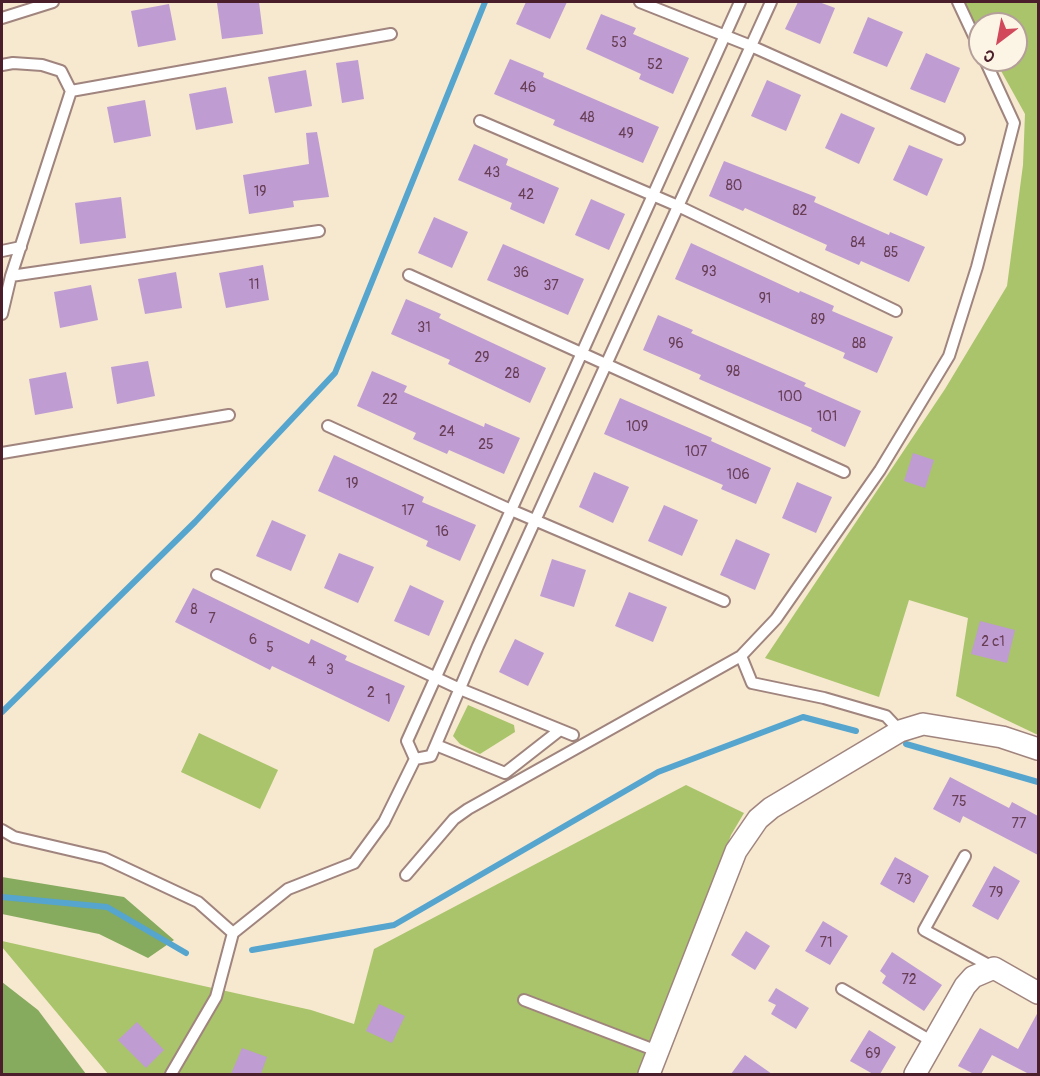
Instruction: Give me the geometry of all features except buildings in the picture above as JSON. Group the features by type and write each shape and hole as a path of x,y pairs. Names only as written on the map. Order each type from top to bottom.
{"street":[{"path":"649,1074 744,836 771,808 900,731 923,724 1002,737 1038,749"},
{"path":"915,1074 965,986 973,977 994,968 1038,993"}],"lane":[{"path":"2,18 53,2"},
{"path":"640,2 724,38 751,46 959,139"},
{"path":"415,759 407,741 740,2"},
{"path":"415,759 432,756 460,688 771,2"},
{"path":"958,2 968,23"},
{"path":"71,91 391,34"},
{"path":"2,65 13,63 42,65 61,71 71,91 11,276 2,314"},
{"path":"406,875 454,819 468,809 741,656 777,619 867,489 949,356 977,267 1014,123 991,72"},
{"path":"480,121 678,206 896,311"},
{"path":"11,276 319,231"},
{"path":"2,250 21,247"},
{"path":"409,275 607,362 844,472"},
{"path":"2,453 229,415"},
{"path":"328,426 511,510 724,601"},
{"path":"217,575 435,677 573,735"},
{"path":"741,656 752,683 824,698 886,716 900,731"},
{"path":"436,745 505,773 561,730"},
{"path":"171,1074 216,998 233,933 288,889 354,863 384,822 415,759"},
{"path":"2,830 14,837 104,858 198,902 233,933"},
{"path":"965,856 924,930 994,968"},
{"path":"842,989 933,1042"},
{"path":"524,1000 657,1051"}],"green space":[{"path":"963,2 1038,2 1038,735 956,696 968,618 909,600 879,697 765,658 945,389 1007,286 1023,165 1025,114 1002,72 1028,72 1028,12 968,12"},
{"path":"468,705 514,725 515,732 480,754 460,744 453,736"},
{"path":"199,733 278,770 260,809 181,772"},
{"path":"686,785 744,813 731,835 641,1074 108,1074 2,947 2,941 311,1010 354,1024 374,949"},
{"path":"2,877 124,897 174,940 148,958 99,934 2,914"},
{"path":"2,982 38,1010 86,1074 2,1074"}],"waterway":[{"path":"2,712 195,522 335,373 485,2"},
{"path":"252,950 394,925 658,772 803,717 856,731"},
{"path":"906,744 1038,782"},
{"path":"2,897 107,907 186,953"}]}
